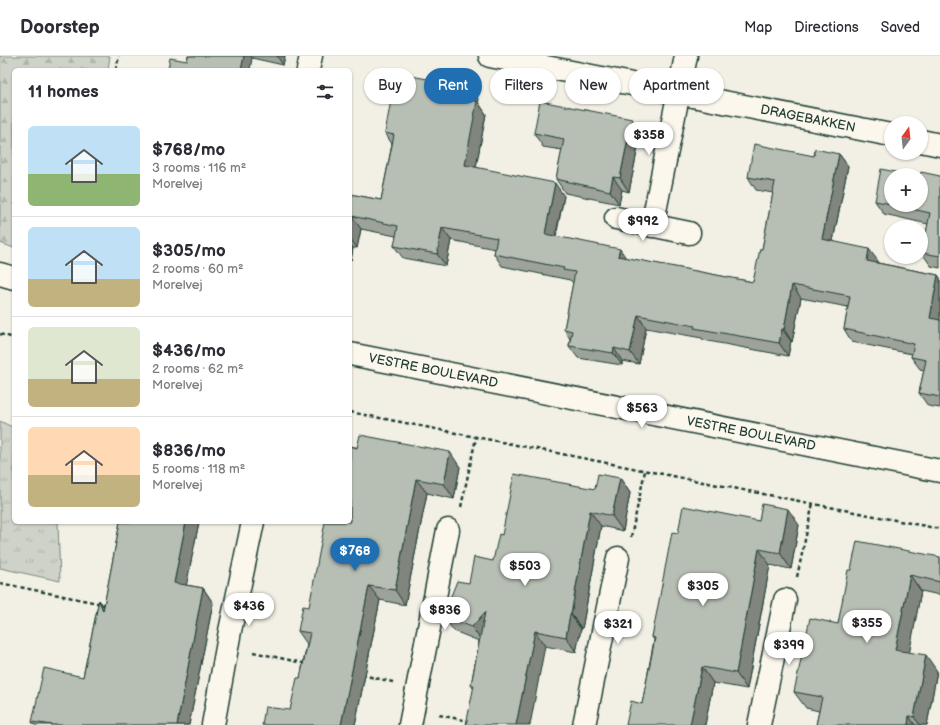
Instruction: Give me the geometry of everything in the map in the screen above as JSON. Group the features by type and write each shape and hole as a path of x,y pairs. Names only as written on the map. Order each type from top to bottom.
{"street":[{"path":"308,68 311,56"},
{"name":"DRAGEBAKKEN","path":"490,56 629,83"},
{"path":"683,68 686,56"},
{"name":"DRAGEBAKKEN","path":"724,102 884,134"},
{"path":"652,226 676,104"},
{"path":"928,142 940,145"},
{"path":"616,218 689,233"},
{"path":"0,274 12,277"},
{"name":"VESTRE BOULEVARD","path":"352,354 940,471"},
{"path":"214,725 253,524"},
{"path":"411,718 448,530"},
{"path":"584,725 618,558"},
{"path":"759,725 785,600"}],"path":[{"path":"116,68 119,56"},
{"path":"0,334 12,337"},
{"path":"352,412 940,529"},
{"path":"448,530 458,524 476,438"},
{"path":"618,558 627,552 645,471"},
{"path":"785,600 794,592 813,503"},
{"path":"0,583 108,606"},
{"path":"228,647 311,664"},
{"path":"356,674 417,687"},
{"path":"411,718 474,722"}],"green space":[{"path":"0,56 110,56 108,68 12,68 12,247 0,243"},
{"path":"0,421 12,427 12,524 58,524 60,581 0,568"}],"building":[{"path":"188,56 244,56 241,68 168,68 170,58 187,61"},
{"path":"416,77 424,78 424,104 476,104 465,165 555,183 545,234 620,249 618,256 753,282 760,249 762,249 775,182 748,177 754,144 814,156 815,149 839,154 822,239 869,249 867,261 938,275 930,318 940,320 940,397 919,393 926,360 911,357 914,344 844,329 850,296 792,285 784,329 782,329 779,343 694,328 695,326 638,315 630,352 614,348 613,353 569,346 572,331 564,329 575,272 563,270 564,268 494,254 497,238 442,228 437,254 394,246 398,226 352,216 352,194 381,200 394,135 385,133 390,104 416,104"},
{"path":"539,104 555,104 632,119 620,178 613,177 610,191 556,179 564,139 534,133"},
{"path":"881,169 884,170 884,203 875,201"},
{"path":"928,173 940,176 940,256 928,254 928,223 930,213 926,212 928,212"},
{"path":"360,435 450,452 444,484 416,479 395,590 369,586 341,725 262,725 265,707 290,710 297,678 300,678 310,633 298,631 303,606 309,607 325,524 352,524 352,447 357,448"},
{"path":"514,474 595,489 598,474 620,478 612,516 590,511 566,637 535,631 516,725 466,725 474,685 471,685 485,612 472,627 443,616 457,581 469,583 474,557 493,561 499,534 502,535"},
{"path":"762,504 788,509 780,553 759,549 736,673 702,667 690,725 626,725 631,701 642,704 655,638 652,637 672,532 678,533 683,506 759,521"},
{"path":"120,524 186,524 174,583 203,588 177,725 53,725 32,722 44,668 83,677 99,600 103,611"},
{"path":"857,541 940,557 940,582 910,575 895,650 926,655 914,717 909,716 908,725 816,725 822,697 794,692 810,618 838,624 848,570 851,570"}]}
